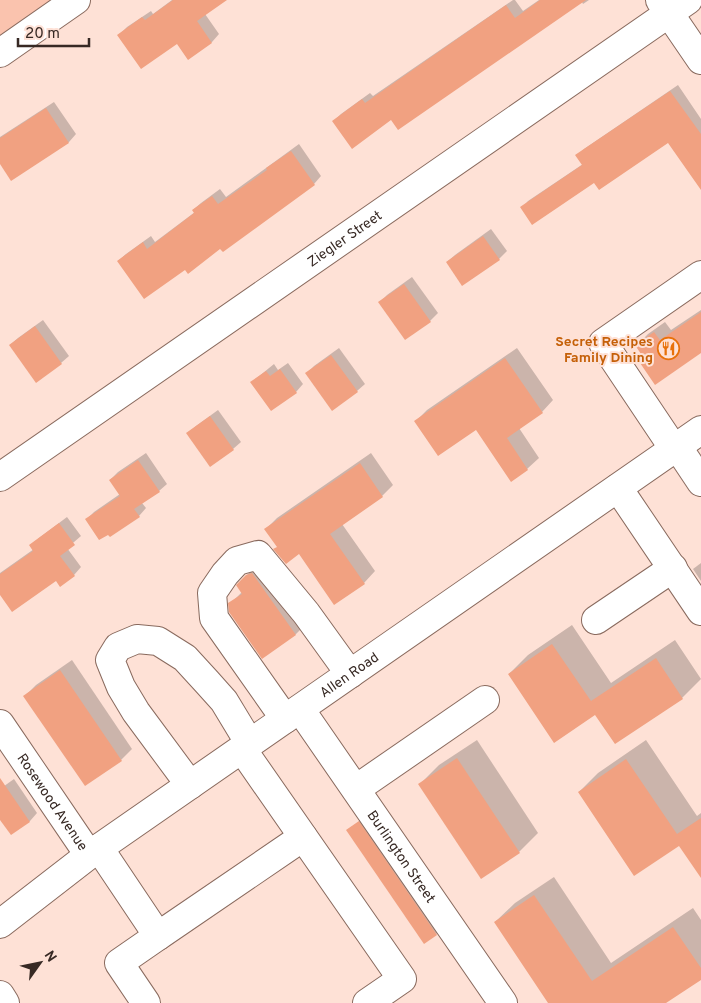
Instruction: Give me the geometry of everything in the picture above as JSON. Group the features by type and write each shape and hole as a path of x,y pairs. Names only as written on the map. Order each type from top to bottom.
{"street":[{"path":"0,53 76,0"},
{"path":"672,4 701,60"},
{"name":"Ziegler Street","path":"0,477 672,4"},
{"path":"701,275 603,342 675,448 701,482"},
{"name":"Allen Road","path":"0,924 94,852 701,430"},
{"path":"618,488 701,611"},
{"name":"Burlington Street","path":"350,674 306,613 258,555 237,562 225,574 212,593 214,618 292,714 356,788 503,1003"},
{"path":"596,620 673,568"},
{"path":"190,785 136,712 121,687 110,660 118,647 137,639 158,641 185,658 224,701 246,746 303,837 402,979 367,1003"},
{"path":"356,788 484,700"},
{"name":"Rosewood Avenue","path":"0,724 158,936"},
{"path":"146,1003 119,963 303,837"},
{"path":"0,995 5,1003"}],"shaded area":[{"path":"0,0 58,0 0,40"}],"building":[{"path":"173,0 227,0 197,21 212,43 188,60 177,44 141,69 117,35 142,17 145,20"},
{"path":"540,0 586,0 398,130 391,120 352,149 332,121 362,99 365,103 506,5 515,18"},
{"path":"670,91 701,134 701,190 668,143 599,190 594,183 532,225 520,207 582,165 575,155"},
{"path":"46,108 69,143 11,181 0,164 0,138"},
{"path":"291,151 315,185 223,252 220,249 188,274 185,270 144,299 117,261 143,242 147,249 194,213 192,210 212,196 218,204"},
{"path":"483,236 500,260 462,286 446,262"},
{"path":"404,284 431,322 405,340 378,302"},
{"name":"Secret Recipes Family Dining","path":"701,312 701,353 655,385 636,357 641,354 635,345 654,332 660,340"},
{"path":"35,326 62,364 36,383 9,345"},
{"path":"331,355 358,392 332,411 305,373"},
{"path":"505,358 543,413 507,438 528,470 511,482 476,430 438,456 414,421"},
{"path":"280,369 297,393 271,411 250,382 266,371 270,376"},
{"path":"210,416 234,450 210,467 186,433"},
{"path":"138,460 160,492 134,509 140,517 110,537 108,535 99,540 85,519 120,496 109,480"},
{"path":"360,463 383,497 330,534 365,584 334,605 299,554 286,564 273,549 277,547 264,529"},
{"path":"59,523 75,545 60,556 75,576 60,587 56,581 12,612 0,595 0,574 33,551 29,545"},
{"path":"252,573 296,635 262,659 229,612 228,603 242,594 236,585 246,575"},
{"path":"552,644 591,701 656,658 683,699 615,744 595,715 554,743 508,674"},
{"path":"60,670 122,761 85,786 23,696"},
{"path":"457,758 520,853 481,879 418,784"},
{"path":"626,759 677,834 701,818 701,878 679,846 634,876 578,792"},
{"path":"0,778 30,822 11,835 0,820"},
{"path":"359,821 437,935 424,944 346,830"},
{"path":"534,895 592,981 673,927 701,968 701,980 666,1003 548,1003 494,922"}],"place":[{"name":"Secret Recipes Family Dining","path":"669,349"}]}
